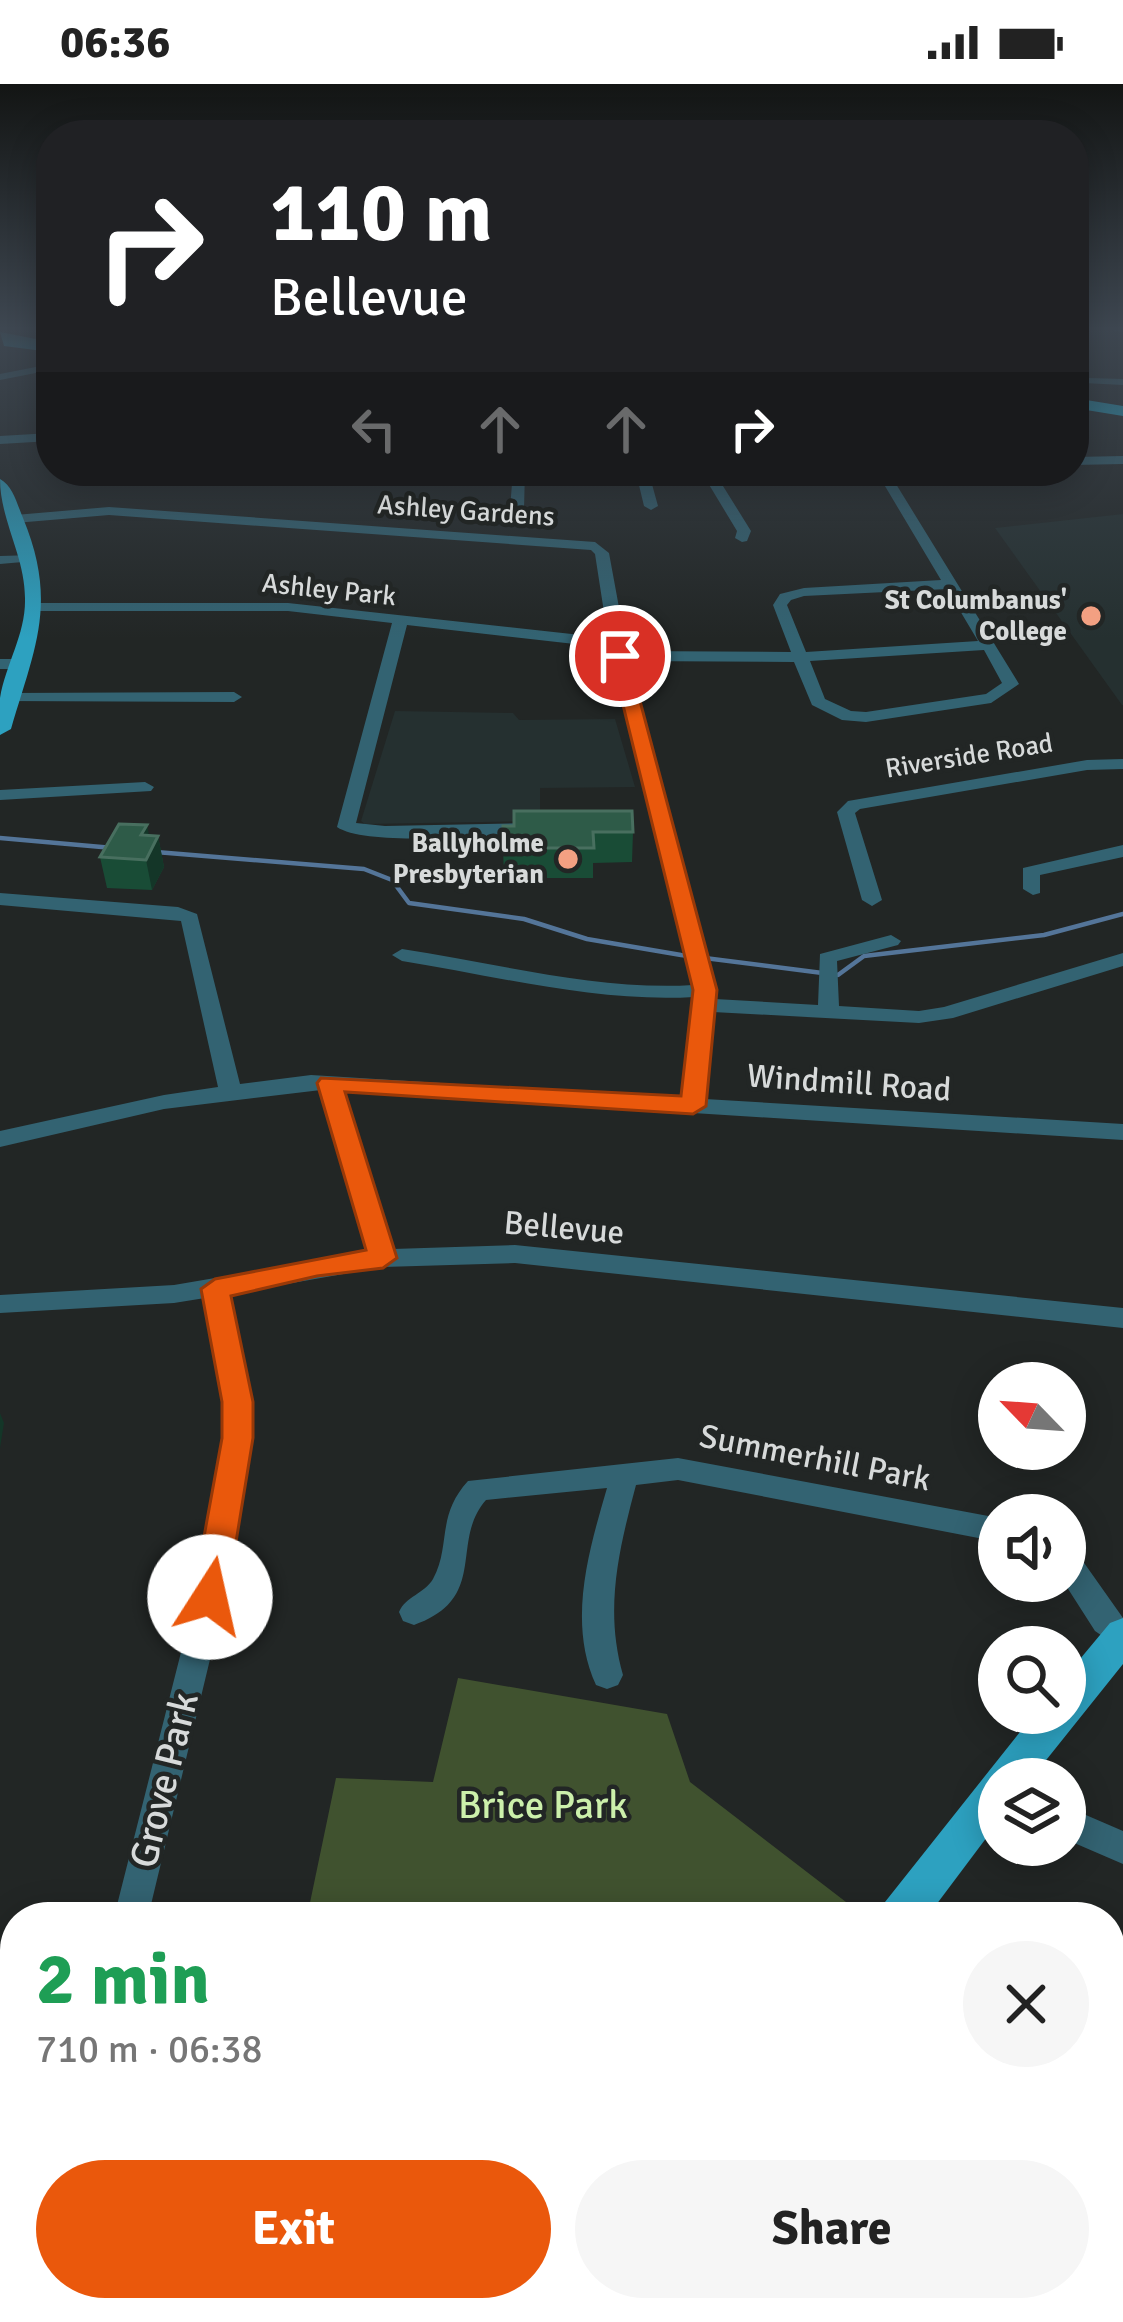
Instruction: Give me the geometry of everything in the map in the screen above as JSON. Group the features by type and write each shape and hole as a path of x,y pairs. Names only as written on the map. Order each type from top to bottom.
{"main road":[{"path":"0,484 29,558 35,607 11,664 4,711"},
{"path":"1086,1681 1123,1635"},
{"path":"1024,1758 1044,1734"},
{"path":"913,1902 978,1817"}],"street":[{"path":"0,440 36,437"},
{"path":"1089,461 1123,460"},
{"path":"517,509 518,486"},
{"path":"646,486 650,503 670,500"},
{"path":"717,486 744,531 742,538"},
{"path":"891,486 1008,677 1011,684 1006,692 991,698 866,717 848,716 818,702 806,655 780,605 785,597 951,584"},
{"name":"Ashley Gardens","path":"15,519 109,511 595,546 602,553 618,650"},
{"path":"0,560 29,558"},
{"name":"Ashley Park","path":"35,607 262,606 618,650 806,655 988,645"},
{"path":"400,621 346,826 386,832 550,828"},
{"path":"618,650 706,997 693,1106"},
{"path":"4,711 234,697"},
{"name":"Riverside Road","path":"872,900 849,835 846,812 854,805 1087,765 1123,764"},
{"path":"0,795 145,787"},
{"path":"639,826 661,826"},
{"path":"1033,889 1030,872 1123,851"},
{"path":"0,899 178,913 190,918 230,1090"},
{"path":"829,1012 827,958 890,941"},
{"path":"402,955 613,988 920,1017 1123,959"},
{"path":"330,1083 383,1258"},
{"name":"Windmill Road","path":"0,1139 230,1090 330,1083 1123,1132"},
{"name":"Bellevue","path":"0,1304 215,1289 317,1266 383,1258 515,1254 1123,1318"},
{"name":"Grove Park","path":"134,1902 210,1597 233,1476 238,1402 215,1289"},
{"name":"Summerhill Park","path":"414,1612 440,1594 451,1570 462,1503 478,1489 678,1469 978,1526"},
{"path":"608,1675 599,1652 598,1583 625,1475"},
{"path":"1086,1591 1106,1622 1123,1635"},
{"path":"1086,1831 1123,1848"}],"shaded area":[{"name":"St Columbanus' College","path":"1123,514 1123,705 1122,705 995,528"},
{"path":"395,711 513,713 519,720 615,719 635,787 540,788 540,821 365,824 361,821"}],"green space":[{"name":"Brice Park","path":"458,1678 667,1714 690,1782 846,1902 310,1902 336,1778 433,1782"}],"building":[{"path":"514,811 632,811 633,832 593,832 594,848 503,848 503,826 514,826"},
{"path":"119,824 147,825 141,835 158,836 146,860 100,857"}],"waterway":[{"path":"0,838 113,848"},
{"path":"156,852 364,869 392,880 409,903 524,919 587,939 681,955 838,975 864,956 1044,935 1123,914"}],"place":[{"name":"St Columbanus' College","path":"1091,616"},
{"name":"Ballyholme Presbyterian","path":"568,859"}],"route":[{"path":"210,1597 233,1476 238,1402 215,1289 317,1266 383,1258 330,1083 693,1106 705,990 620,656"}]}
